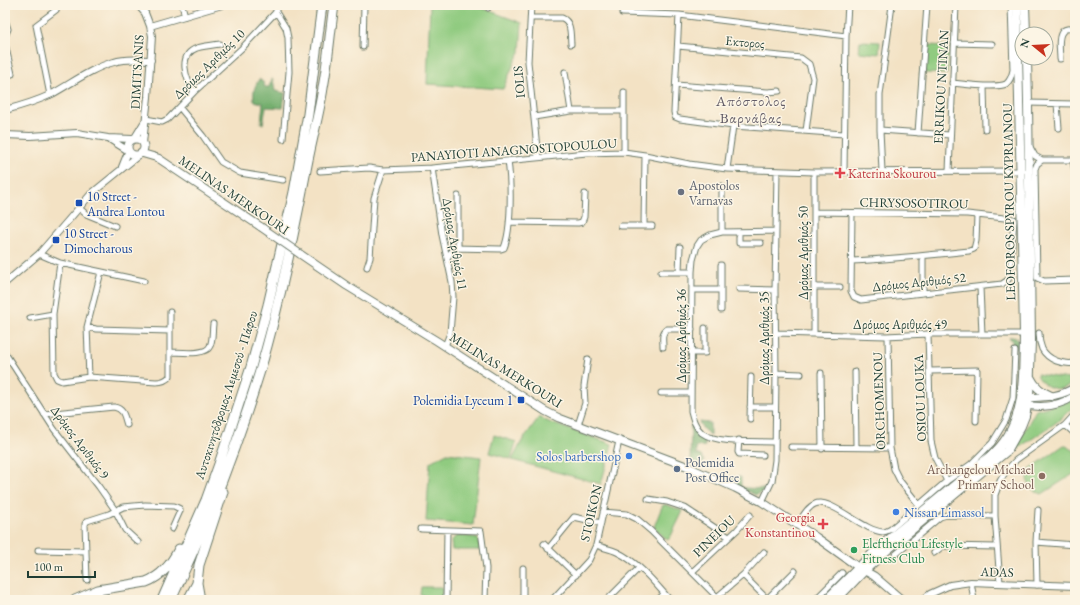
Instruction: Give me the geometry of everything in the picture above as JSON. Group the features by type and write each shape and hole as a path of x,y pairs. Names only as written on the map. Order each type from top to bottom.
{"highway":[{"path":"317,5 317,43"},
{"path":"298,192 322,5"},
{"path":"314,132 328,5"},
{"path":"298,192 314,132 323,89 334,5"},
{"name":"Αυτοκινητόδρομος Λεμεσού - Πάφου","path":"171,600 211,508 244,422 277,309 298,192"},
{"name":"Αυτοκινητόδρομος Λεμεσού - Πάφου","path":"162,600 206,500 233,423 251,367 298,192"},
{"path":"200,600 197,583 199,565 233,464 244,422"},
{"path":"75,600 98,590 146,582 160,574 168,567 181,545 233,423"},
{"path":"188,600 197,583"}],"main road":[{"name":"LEOFOROS SPYROU KYPRIANOU","path":"1017,5 1030,341 1030,376 1024,401"},
{"path":"1025,5 1026,26"},
{"name":"LEOFOROS SPYROU KYPRIANOU","path":"1024,401 1024,171 1028,140 1027,66"},
{"path":"133,139 138,139 143,144 144,148 140,154 132,155 128,151 128,145 133,139"},
{"name":"MELINAS MERKOURI","path":"143,144 158,158 347,286 445,346 545,411 686,466 762,502 861,569 874,576 902,600"},
{"name":"MELINAS MERKOURI","path":"140,154 158,158"},
{"path":"1030,376 1040,391 1051,396"},
{"path":"1024,401 1061,394 1070,391 1075,387"},
{"path":"1024,401 1048,406 1068,401 1075,396"},
{"path":"837,599 877,549 996,452 1004,443 1013,427 1024,401"},
{"path":"826,600 861,569"}],"street":[{"name":"DIMITSANIS","path":"138,5 145,13 152,36 143,144"},
{"path":"182,5 185,16"},
{"path":"150,26 222,5"},
{"path":"276,5 276,12 286,28 288,38 289,72 283,139"},
{"path":"363,47 364,5"},
{"name":"IOLIS","path":"531,5 528,62 538,157"},
{"path":"844,172 846,36 848,5"},
{"path":"882,171 880,130 882,75 892,5"},
{"path":"918,133 927,5"},
{"name":"ERRIKOU NTINAN","path":"949,171 956,5"},
{"path":"952,83 984,86 1005,84 1010,78 1013,70 1011,5"},
{"path":"50,95 36,26 56,10"},
{"name":"Δρόμος Αριθμός 10","path":"146,119 162,122 168,119 194,92 242,48 276,12"},
{"path":"622,13 679,15 846,36"},
{"path":"679,15 675,117 680,119 733,126 844,134"},
{"path":"531,18 566,19 569,24 571,44"},
{"path":"5,20 8,29 5,36"},
{"path":"1060,59 1060,36 1062,31 1064,29 1075,28"},
{"path":"954,43 992,44"},
{"path":"5,44 12,74"},
{"path":"194,92 189,83 184,66 185,59 197,48 220,44"},
{"name":"Εκτορος","path":"678,46 801,58 810,64 813,78 806,131"},
{"path":"5,110 34,102 50,95 102,66 115,61 127,59 151,60"},
{"path":"565,72 572,112"},
{"path":"676,85 768,92 779,91"},
{"path":"984,86 985,129"},
{"path":"624,92 624,152"},
{"path":"1028,103 1075,104"},
{"path":"1057,104 1059,128"},
{"path":"180,108 203,136 221,162 240,173 283,180"},
{"path":"534,117 572,112 624,111"},
{"name":"DIMITSANIS","path":"133,139 146,119"},
{"path":"727,169 733,126"},
{"path":"880,130 950,134"},
{"path":"5,135 77,133 108,138 133,139"},
{"path":"108,138 128,151 120,170"},
{"path":"1028,140 1032,152 1035,156 1042,160 1074,160 1075,202"},
{"name":"PANAYIOTI ANAGNOSTOPOULOU","path":"320,171 369,168 383,170 432,168 538,157 624,152 689,164 727,169 814,172 1024,171"},
{"path":"5,283 39,254 91,194 140,154"},
{"path":"644,225 645,155"},
{"path":"1042,160 1037,164 1035,169 1037,278 1044,281 1075,280"},
{"path":"447,258 451,254 452,250 458,248 504,248 509,222 510,175 508,161"},
{"name":"Δρόμος Αριθμός 11","path":"432,168 442,235 452,282 453,297 450,333 445,346"},
{"path":"367,267 370,258 374,198 383,170"},
{"name":"Δρόμος Αριθμός 35","path":"762,502 772,481 775,460 777,171"},
{"name":"Δρόμος Αριθμός 50","path":"814,172 814,334"},
{"path":"722,186 722,232"},
{"path":"509,222 582,222 584,217 585,194"},
{"path":"458,196 458,248"},
{"path":"79,208 86,214 115,226"},
{"name":"CHRYSOSOTIROU","path":"814,212 922,213 1014,219"},
{"name":"Δρόμος Αριθμός 52","path":"852,213 851,291 854,297 861,300 1002,284 1008,280 1010,274 1014,219"},
{"path":"852,261 886,260 969,251 974,249 976,241 977,216"},
{"path":"621,226 652,226"},
{"name":"Δρόμος Αριθμός 36","path":"775,442 712,438 701,432 694,422 691,411 691,393 692,272 694,254 697,246 701,240 710,235 722,232 776,231"},
{"path":"739,232 739,243 761,243"},
{"path":"679,272 680,246"},
{"path":"39,254 60,263 144,282"},
{"path":"923,256 923,293"},
{"path":"60,263 53,314 54,373 56,379 62,381 89,377 156,382 168,379 170,376 170,312"},
{"path":"720,310 721,265"},
{"path":"89,377 87,326 101,272"},
{"path":"661,272 692,272"},
{"path":"980,286 982,334"},
{"path":"814,287 840,287"},
{"path":"739,289 775,290"},
{"path":"692,290 720,290"},
{"path":"30,318 53,314"},
{"path":"170,352 203,353 208,350 211,346 213,324"},
{"path":"87,326 96,329 170,331"},
{"path":"692,353 705,353 705,328"},
{"path":"663,347 664,331 668,329 692,329"},
{"name":"Δρόμος Αριθμός 49","path":"776,332 888,336 928,334 1024,334"},
{"path":"1039,333 1042,350 1047,355 1059,362 1069,364 1075,363"},
{"name":"OSIOU LOUKA","path":"928,334 931,441 935,458 948,481"},
{"name":"ORCHOMENOU","path":"888,336 890,448 894,469 900,480 919,505"},
{"path":"797,525 808,509 816,503 827,504 871,529 884,532 891,529 948,481 971,464 992,443 1006,420 1013,398 1015,351"},
{"name":"Δρόμος Αριθμός 9","path":"5,353 54,429 99,486 115,510 125,530 138,542"},
{"path":"578,425 584,403 584,386 588,359"},
{"path":"930,371 977,370 976,421"},
{"path":"855,372 856,447"},
{"path":"776,373 801,374"},
{"path":"821,373 822,448"},
{"path":"750,419 751,377"},
{"path":"661,393 691,393"},
{"path":"44,414 114,407 123,411 127,425"},
{"path":"750,407 775,407"},
{"path":"1000,583 995,495 1000,481 1006,471 1016,460 1066,425 1075,414"},
{"path":"1066,425 1075,434"},
{"path":"739,440 739,454 763,455"},
{"name":"STOIKON","path":"552,600 589,560 596,546 620,441"},
{"path":"791,448 890,448"},
{"path":"648,499 667,502 685,508 729,537"},
{"path":"87,580 85,524 87,521 109,514 123,507 145,504 177,507 180,511 172,530"},
{"path":"1037,585 1036,542 1038,510"},
{"path":"603,512 627,514 637,519 651,531 718,599 764,552"},
{"name":"PINEIOU","path":"692,572 750,515"},
{"path":"895,555 940,518 947,515 995,516"},
{"path":"548,549 574,517 601,523"},
{"path":"421,529 481,531 486,568 485,600"},
{"path":"446,600 447,530"},
{"path":"1036,542 1075,545"},
{"path":"544,544 576,575"},
{"path":"596,546 616,552 627,558 639,568 670,600"},
{"path":"934,553 943,546 997,547"},
{"path":"38,550 86,551"},
{"path":"523,568 523,600"},
{"path":"607,600 639,568"},
{"path":"743,575 768,600 795,571"},
{"path":"815,600 842,573"},
{"path":"971,582 974,600"},
{"name":"ADAS","path":"923,600 930,594 950,585 971,582 1075,586"},
{"path":"658,600 664,594"}],"green space":[{"path":"430,5 474,5 522,23 520,52 503,89 427,84"},
{"path":"860,41 880,42 879,54 859,52"},
{"path":"927,45 949,46 947,74 925,73"},
{"path":"259,79 263,82 265,87 269,87 273,79 275,91 285,93 283,108 266,107 263,124 261,123 263,103 254,101 254,90"},
{"path":"1009,337 1015,337 1018,339 1020,342 1020,348 1012,348 1012,341"},
{"path":"1037,374 1075,380 1075,382 1064,388 1051,388 1041,381"},
{"path":"1075,399 1075,405 1057,422 1008,455 1017,444 1036,410"},
{"path":"539,417 551,423 612,444 601,484 512,460 522,441"},
{"path":"699,422 710,423 710,435 703,429"},
{"path":"691,425 697,434 705,440 705,446 696,447 696,454 701,456 704,461 703,468 690,464"},
{"path":"494,435 516,442 511,459 489,453"},
{"path":"1064,445 1075,451 1075,473 1042,494 1033,490 1027,480 1030,469"},
{"path":"447,453 481,457 473,525 426,521 430,462"},
{"path":"727,477 741,477 741,487 764,489 763,492 756,495 733,485 727,481"},
{"path":"663,505 683,511 670,538 667,540 654,527"},
{"path":"459,536 478,539 480,550 452,550 451,541 455,537"},
{"path":"422,587 442,587 442,600 421,595"}],"place":[{"name":"Katerina Skourou","path":"840,173"},
{"name":"Apostolos Varnavas","path":"681,192"},
{"name":"10 Street - Andrea Lontou","path":"79,203"},
{"name":"10 Street - Dimocharous","path":"56,240"},
{"name":"Polemidia Lyceum 1","path":"521,400"},
{"name":"Solos barbershop","path":"629,456"},
{"name":"Polemidia Post Office","path":"677,469"},
{"name":"Archangelou Michael Primary School","path":"1042,476"},
{"name":"Nissan Limassol","path":"896,512"},
{"name":"Georgia Konstantinou","path":"823,524"},
{"name":"Eleftheriou Lifestyle Fitness Club","path":"854,550"}],"district":[{"name":"Απόστολος Βαρνάβας","path":"751,108"}]}
